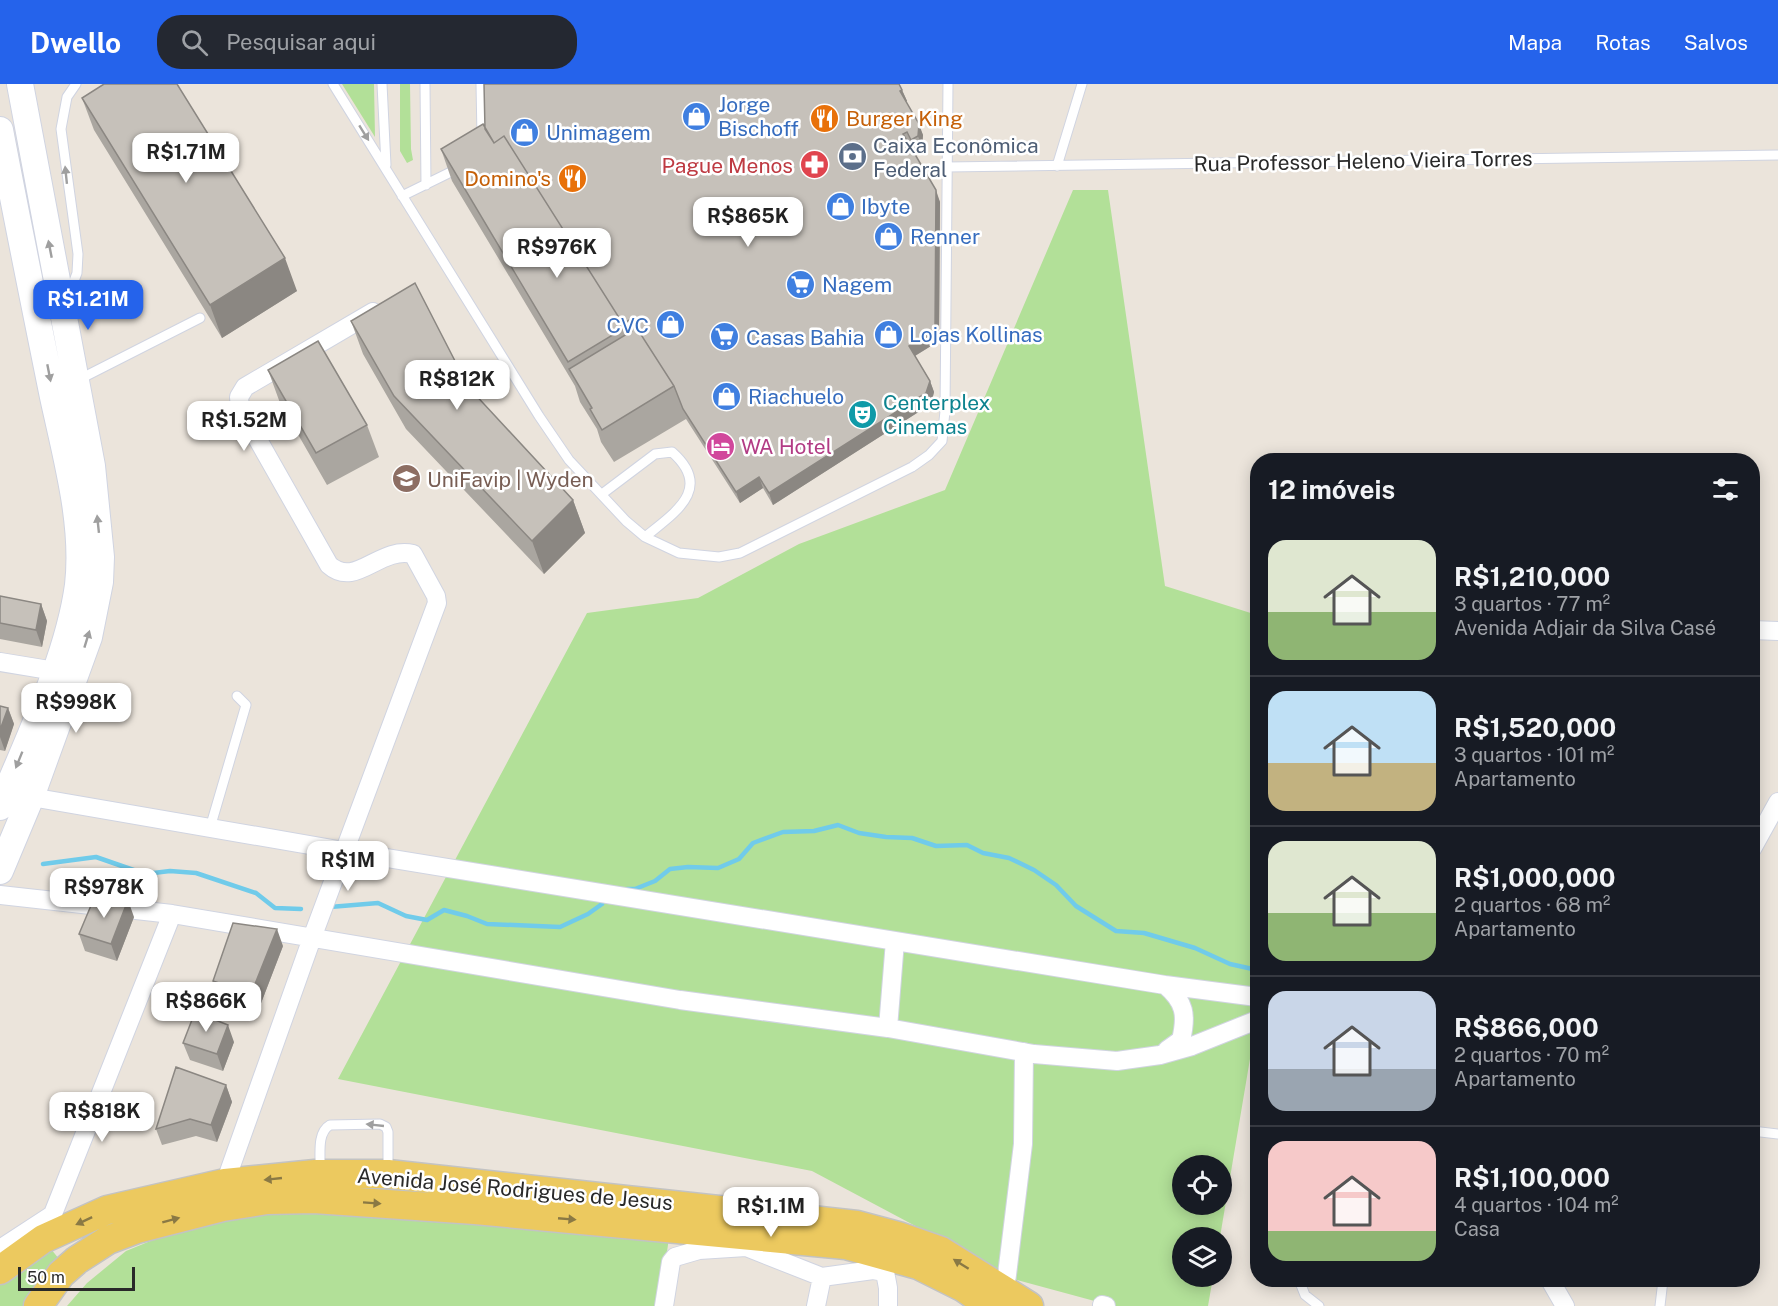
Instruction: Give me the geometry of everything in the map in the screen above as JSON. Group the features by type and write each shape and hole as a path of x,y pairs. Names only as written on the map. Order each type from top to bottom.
{"main road":[{"path":"0,807 55,671 71,621 101,557 92,466 20,84"},
{"path":"0,871 31,797 89,637 89,584 79,562 73,488 2,147"},
{"name":"Avenida José Rodrigues de Jesus","path":"0,1270 48,1227 107,1210 225,1183 320,1174 388,1173 857,1225 941,1251 997,1298"},
{"name":"Avenida José Rodrigues de Jesus","path":"38,1306 61,1274 77,1260 108,1240 137,1229 222,1206 267,1200 314,1198 463,1209 745,1241 846,1245 918,1265 964,1288 1029,1306"}],"street":[{"path":"225,1183 312,938 437,603 436,596 412,554 394,553 349,573 337,572 329,565 240,408 240,398 245,387 386,305"},
{"path":"1760,630 1778,631"},
{"path":"0,662 55,671"},
{"path":"31,797 344,851 895,941 1165,985 1250,996"},
{"path":"1760,835 1778,802"},
{"path":"0,895 172,914 680,1000 888,1028 1024,1052 1118,1061 1160,1055 1192,1046 1250,1023"},
{"path":"0,1249 48,1227 172,914"},
{"path":"888,1028 895,941"},
{"path":"1160,1055 1181,1040 1185,1024 1183,1008 1178,996 1165,985"},
{"path":"997,1298 1023,1144 1024,1052"},
{"path":"664,1306 671,1262 675,1257 745,1241 822,1277 873,1270 885,1272 888,1306"},
{"path":"816,1306 822,1277"},
{"path":"1554,1287 1565,1306"}],"lane":[{"path":"63,314 77,273 78,254 61,129 67,97 76,84"},
{"path":"333,84 539,416 570,460 626,521 645,537 679,553 719,557 740,553 912,466 929,455 942,441 945,411 948,84"},
{"path":"382,84 386,168"},
{"path":"425,84 426,185"},
{"path":"481,84 482,142"},
{"path":"1057,166 1082,84"},
{"name":"Rua Professor Heleno Vieira Torres","path":"947,167 1778,155"},
{"path":"402,196 466,165"},
{"path":"76,381 200,318"},
{"path":"602,494 655,454 672,452 678,458 686,471 690,491 685,502 675,513 645,537"},
{"path":"210,828 246,705 237,696"},
{"path":"320,1174 321,1134 324,1128 330,1125 380,1124 386,1127 388,1132 388,1173"},
{"path":"1760,1132 1778,1134"},
{"path":"1302,1287 1305,1295 1319,1306"},
{"path":"1660,1306 1662,1287"}],"green space":[{"path":"342,84 374,84 375,137"},
{"path":"400,84 410,84 413,160 407,163 400,151"},
{"path":"1073,190 1108,190 1165,586 1250,613 1250,1059 1232,1166 1232,1155 1172,1155 1172,1215 1224,1215 1222,1227 1172,1227 1172,1287 1211,1287 1208,1306 1113,1306 1017,1280 812,1171 338,1079 587,613 698,598 799,544 945,490"},
{"path":"318,1206 669,1238 659,1306 67,1306 87,1283 126,1251 170,1233 243,1213"},
{"path":"43,1239 67,1269 38,1306 0,1306 0,1265"}],"building":[{"path":"104,84 177,84 285,258 210,305 82,98"},
{"path":"484,84 899,84 902,90 900,91 919,124 918,136 911,140 907,132 903,134 936,190 935,330 909,346 930,381 926,393 769,493 759,477 736,492 683,409 674,386 631,319 623,324 504,136 494,143 485,129"},
{"path":"483,124 494,143 504,136 623,324 631,319 674,386 602,430 569,369 632,331 629,325 568,362 441,149"},
{"path":"415,283 455,361 458,376 573,500 532,541 394,396 351,321"},
{"path":"318,341 367,425 316,453 268,370"},
{"path":"0,596 41,604 36,630 0,623"},
{"path":"0,706 8,708 0,730"},
{"path":"95,896 128,900 111,944 79,934"},
{"path":"233,923 277,929 251,994 213,981"},
{"path":"195,1012 228,1025 217,1054 183,1043"},
{"path":"176,1067 226,1085 211,1125 190,1119 156,1129"}],"waterway":[{"path":"627,889 635,889 655,881 670,869 718,868 739,859 753,843 783,832 814,831 838,825 859,833 912,838 936,846 967,845 983,853 1009,858 1034,870 1056,885 1076,906 1116,931 1144,933 1195,948 1230,964 1250,968"},
{"path":"43,864 96,857 145,874 170,871 196,873 256,893 275,908 301,909"},
{"path":"330,907 378,903 406,916 427,920 444,910 487,924 560,927 588,914 602,904"}],"place":[{"name":"Jorge Bischoff","path":"697,116"},
{"name":"Burger King","path":"825,118"},
{"name":"Unimagem","path":"525,132"},
{"name":"Caixa Econômica Federal","path":"852,157"},
{"name":"Pague Menos","path":"814,165"},
{"name":"Domino's","path":"572,178"},
{"name":"Ibyte","path":"840,206"},
{"name":"Renner","path":"889,236"},
{"name":"Nagem","path":"801,284"},
{"name":"CVC","path":"670,325"},
{"name":"Lojas Kollinas","path":"888,334"},
{"name":"Casas Bahia","path":"725,337"},
{"name":"Riachuelo","path":"727,396"},
{"name":"Centerplex Cinemas","path":"862,414"},
{"name":"WA Hotel","path":"720,446"},
{"name":"UniFavip | Wyden","path":"406,479"}]}
